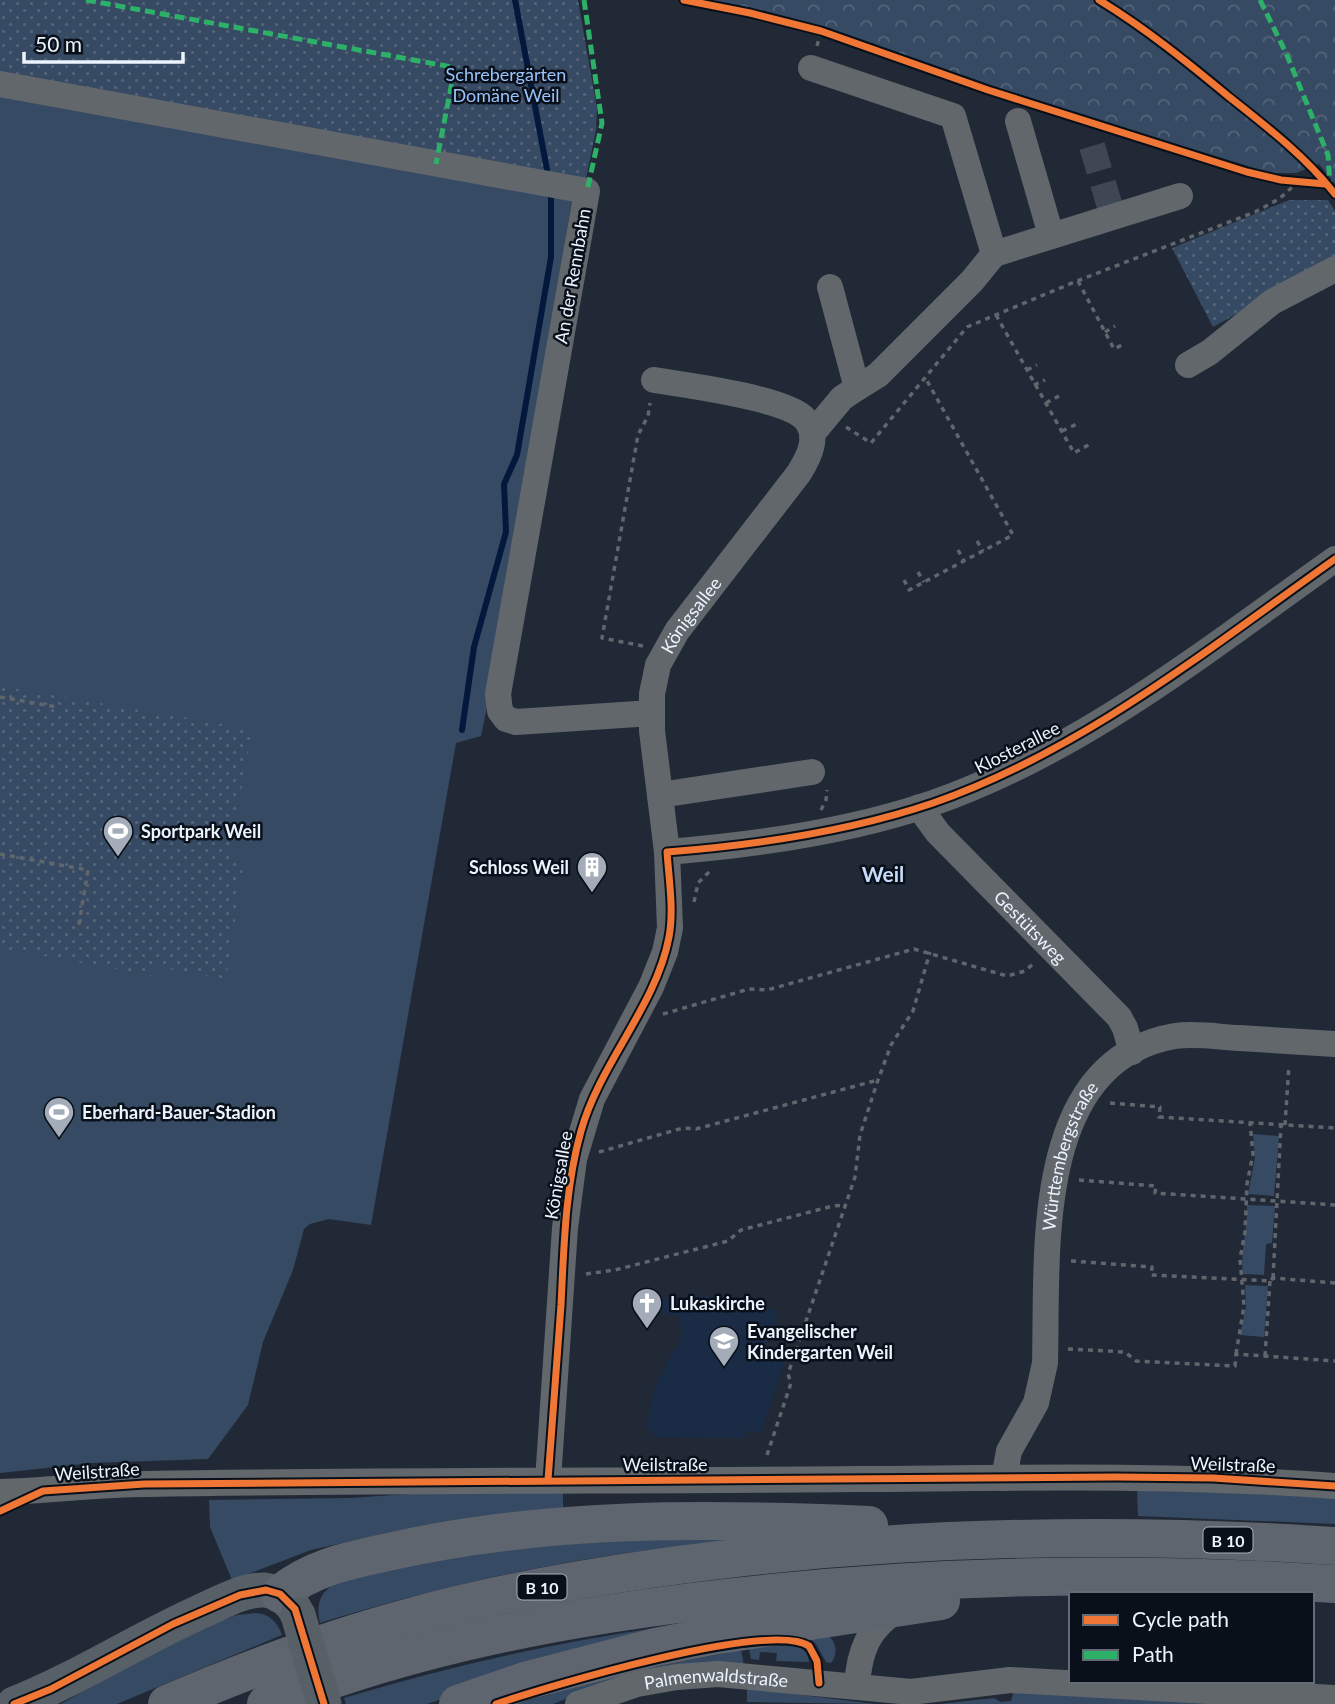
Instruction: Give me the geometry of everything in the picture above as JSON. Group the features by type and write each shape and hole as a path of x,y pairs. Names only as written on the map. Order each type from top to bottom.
{"highway":[{"path":"289,1604 308,1575 364,1557 464,1537 550,1527 714,1521 794,1522 875,1526 932,1540"},
{"name":"B 10","path":"167,1704 235,1675 402,1619 475,1600 626,1572 701,1562 932,1540 1121,1537 1335,1546"},
{"name":"B 10","path":"266,1704 403,1658 527,1628 593,1616 789,1590 885,1582 1020,1576 1157,1575 1335,1584"},
{"name":"B 10","path":"458,1704 525,1681 656,1647 969,1598 1020,1576"}],"main road":[{"path":"14,1704 51,1689 155,1633 227,1600 258,1590 289,1604 324,1704"},
{"path":"0,1682 51,1689"}],"street":[{"path":"811,68 953,116 994,254"},
{"name":"An der Rennbahn","path":"0,84 587,191 498,694 499,707 506,719 516,722 652,713"},
{"path":"1018,121 1051,235"},
{"path":"654,380 742,395 792,410 806,420 820,425 842,398 878,375 972,281 994,254 1180,196"},
{"path":"1188,365 1210,352 1272,302 1335,269"},
{"path":"830,287 857,388"},
{"name":"Königsallee","path":"548,1480 565,1228 572,1171 592,1099 651,987 665,952 671,916 652,713 655,680 664,652 677,631 799,473 811,452 820,425"},
{"name":"Klosterallee","path":"667,852 751,844 818,832 919,807 1012,770 1090,727 1161,682 1335,559"},
{"path":"660,795 812,772"},
{"name":"Gestütsweg","path":"919,807 938,833 1119,1017 1132,1052"},
{"name":"Württembergstraße","path":"1004,1478 1007,1455 1027,1423 1039,1394 1045,1348 1046,1260 1055,1178 1070,1128 1083,1101 1105,1071 1132,1052 1161,1040 1184,1035 1335,1044"},
{"name":"Weilstraße","path":"0,1492 144,1483 548,1480 1213,1478 1335,1486"},
{"name":"Weilstraße","path":"0,1511 43,1491"},
{"path":"857,1686 858,1659 881,1621 902,1607"},
{"path":"815,1620 841,1634 858,1659"},
{"name":"Palmenwaldstraße","path":"578,1704 637,1684 698,1675 756,1675 921,1691 1010,1680 1325,1699"}],"path":[{"path":"820,425 872,443 967,327 1255,212 1279,199 1298,182"},
{"path":"1077,281 1114,349 1124,344"},
{"path":"996,315 1074,453 1090,444"},
{"path":"1105,332 1115,326"},
{"path":"1027,370 1037,365"},
{"path":"904,580 909,590 1013,535 926,379"},
{"path":"654,380 648,416 638,435 602,638 664,652"},
{"path":"1034,385 1045,380"},
{"path":"1046,403 1059,396"},
{"path":"1062,431 1079,423"},
{"path":"978,541 983,551"},
{"path":"958,550 964,561"},
{"path":"918,572 924,582"},
{"path":"0,697 57,707"},
{"path":"812,772 824,778 827,789 826,800 818,818 818,832"},
{"path":"0,854 88,870 78,930"},
{"path":"694,907 698,883 714,870"},
{"path":"667,1003 661,1015 749,989 767,990 914,949 1007,976 1025,971 1049,947"},
{"path":"761,1480 792,1383 788,1374 855,1177 860,1135 891,1045 914,1011 930,952"},
{"path":"1265,1356 1291,1042"},
{"path":"600,1141 598,1154 683,1129 696,1129 878,1080"},
{"path":"1083,1101 1160,1107 1159,1117 1335,1128"},
{"path":"1045,1348 1125,1352 1136,1361 1236,1366 1244,1306 1240,1259 1245,1225 1245,1199 1253,1154 1250,1123"},
{"path":"1055,1178 1156,1186 1155,1193 1335,1205"},
{"path":"584,1262 583,1274 615,1270 728,1241 741,1230 846,1205"},
{"path":"1046,1260 1152,1267 1151,1275 1335,1283"},
{"path":"1236,1354 1335,1361"}],"shaded area":[{"name":"Evangelischer Kindergarten Weil","path":"695,1294 721,1299 723,1294 744,1298 744,1304 778,1311 773,1332 768,1332 768,1346 789,1350 761,1432 746,1431 745,1438 655,1437 646,1425 655,1386 674,1349 677,1349 681,1332 680,1316 650,1310 653,1296 692,1304"}],"green space":[{"name":"Schrebergärten Domäne Weil","path":"0,0 578,0 597,109 596,130 586,178 0,78"},
{"path":"705,0 1335,0 1335,184 1319,164 1296,173 1271,173 1050,106 826,27"},
{"path":"0,89 572,199 488,702 481,736 456,743 371,1225 329,1219 310,1224 304,1229 293,1270 263,1342 248,1405 208,1459 92,1463 0,1473"},
{"path":"1289,200 1328,200 1335,211 1335,260 1213,327 1172,248"},
{"path":"0,686 252,729 230,854 244,861 226,979 155,967 153,976 0,948"},
{"path":"1253,1134 1279,1136 1274,1196 1248,1194 1255,1158"},
{"path":"1247,1205 1275,1206 1272,1243 1266,1244 1264,1275 1243,1274"},
{"path":"1245,1285 1268,1286 1264,1337 1240,1335 1246,1306"},
{"path":"1137,1489 1335,1497 1335,1524 1138,1516"},
{"path":"563,1490 563,1510 424,1525 311,1550 232,1580 210,1527 209,1500 351,1498 452,1491"},
{"path":"787,1532 631,1552 538,1568 428,1592 320,1623 318,1609 321,1598 339,1581 479,1547"},
{"path":"256,1613 272,1620 282,1635 117,1704 61,1704 134,1662 216,1622 237,1615"},
{"path":"662,1627 427,1704 346,1704 344,1698 502,1656"},
{"path":"828,1635 835,1649 831,1663 826,1662 816,1644 809,1638"},
{"path":"786,1644 801,1648 807,1654 809,1662 776,1661 777,1653 760,1652 759,1660 751,1659 749,1648"},
{"path":"741,1650 744,1665 593,1688 553,1704 515,1704 638,1670"},
{"path":"747,1688 875,1704 747,1702"},
{"path":"1014,1691 1253,1704 940,1704 994,1698 1001,1702 1011,1701"}],"waterway":[{"path":"515,0 548,175"},
{"path":"462,730 474,647 506,532 504,484 517,455 551,257 551,193"}],"tunnel":[{"path":"1092,146 1113,217"}],"marked path":[{"path":"86,0 452,67 453,77 436,164"},
{"path":"584,0 602,123 587,191"},
{"path":"1260,0 1286,53 1328,155 1330,185"}],"cycle path":[{"path":"684,0 821,31 988,90 1247,172 1281,180 1325,184"},
{"path":"1099,0 1165,46 1271,130 1298,154 1335,194"},
{"path":"548,1480 564,1239 576,1152 590,1106 640,1011 662,962 671,916 667,852 768,841 868,822 933,803 988,781 1041,756 1092,727 1191,662 1335,559"},
{"path":"0,1511 43,1491 144,1484 1115,1477 1213,1478 1335,1486"},
{"path":"14,1704 51,1689 173,1624 240,1595 266,1590 280,1594 295,1609 324,1704"},
{"path":"496,1704 606,1671 706,1648 750,1642 786,1640 809,1646 817,1661 819,1683"}],"place":[{"name":"Sportpark Weil","path":"118,858"},
{"name":"Schloss Weil","path":"592,894"},
{"name":"Eberhard-Bauer-Stadion","path":"59,1139"},
{"name":"Lukaskirche","path":"647,1330"},
{"name":"Evangelischer Kindergarten Weil","path":"724,1368"}],"district":[{"name":"Weil","path":"883,873"}]}
